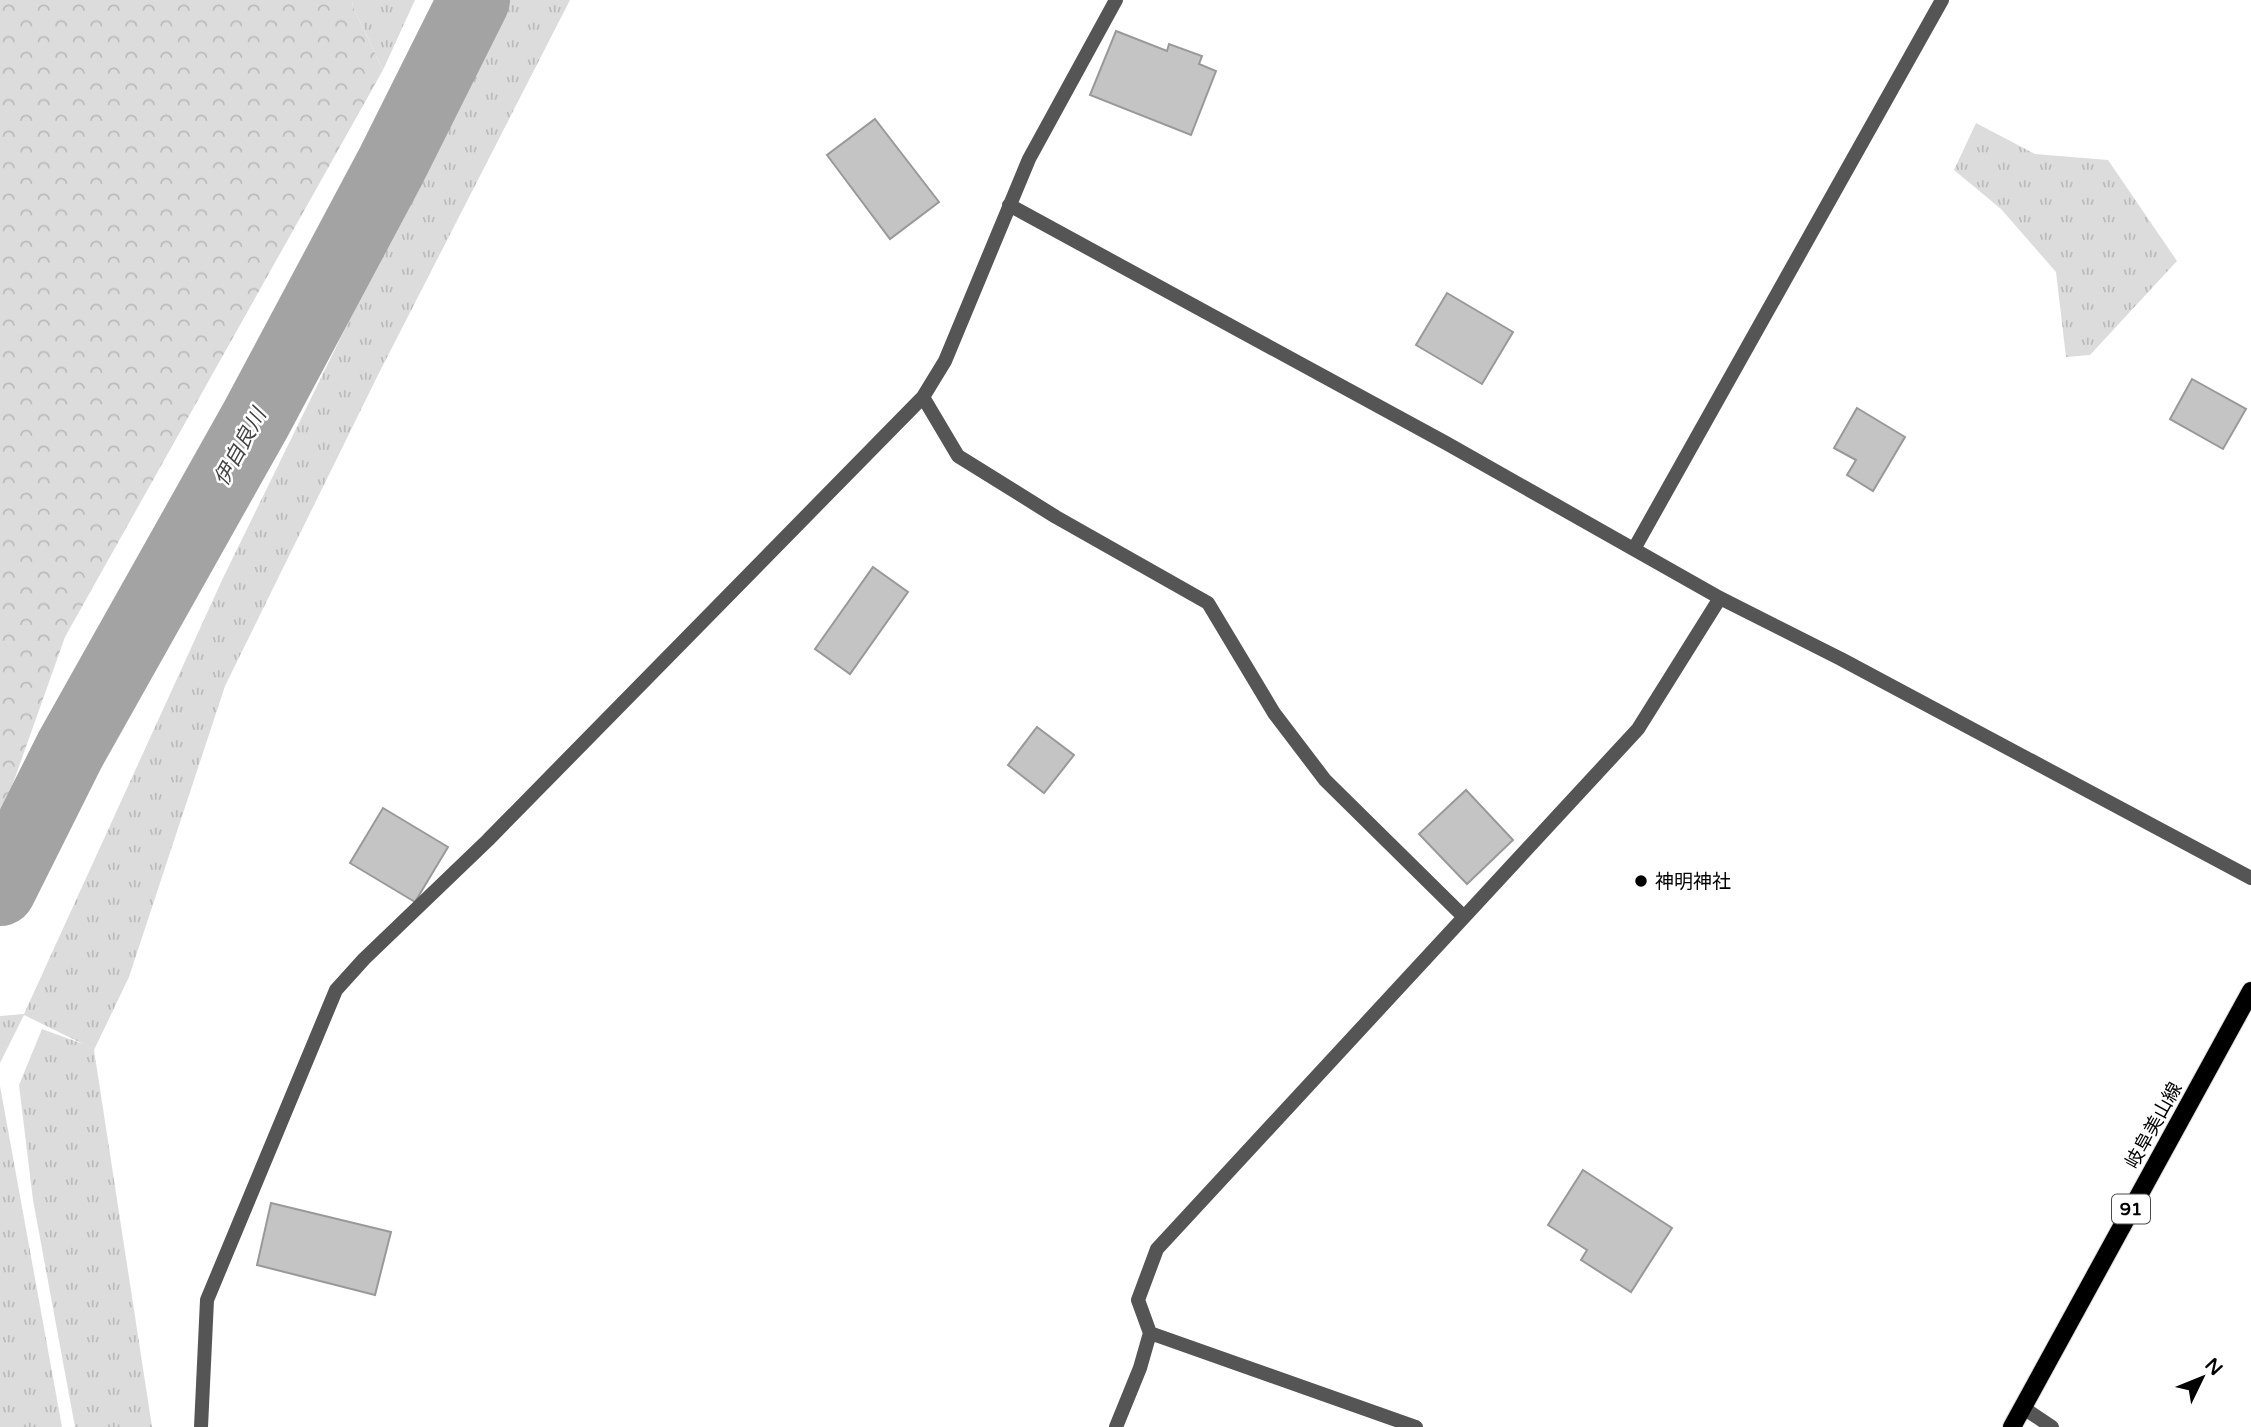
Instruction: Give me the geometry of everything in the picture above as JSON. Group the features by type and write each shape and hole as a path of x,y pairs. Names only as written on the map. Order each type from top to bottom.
{"main road":[{"name":"岐阜美山線","path":"2012,1427 2251,991"}],"street":[{"path":"201,1427 207,1300 336,990 923,397 946,361 1028,159 1116,0"},
{"path":"1634,549 1942,0"},
{"path":"1009,205 1422,430 1720,598 1841,659 2251,878"},
{"path":"923,397 958,456 1056,517 1209,603 1274,713 1325,780 1464,917"},
{"path":"1116,1427 1140,1368 1150,1333 1138,1300 1157,1249 1638,729 1720,598"},
{"path":"1150,1333 1416,1427"},
{"path":"2022,1407 2052,1427"}],"green space":[{"path":"0,0 352,0 383,70 65,637 0,820"},
{"path":"352,0 415,0 383,70 353,7"},
{"path":"506,0 570,0 378,375 225,686 129,977 94,1050 152,1427 75,1427 33,1200 19,1085 42,1029 83,1044 24,1015 0,1063 0,1016 24,1014 223,578"},
{"path":"1976,123 2035,154 2108,160 2177,261 2090,355 2066,357 2056,272 2001,209 1954,170"},
{"path":"0,1086 62,1427 0,1427"}],"building":[{"path":"1116,31 1167,51 1169,44 1202,56 1199,64 1216,71 1191,135 1090,95"},
{"path":"875,119 939,202 890,239 827,155"},
{"path":"1447,293 1513,332 1482,384 1416,345"},
{"path":"2192,379 2246,409 2223,449 2170,419"},
{"path":"1857,408 1905,437 1873,491 1847,475 1856,460 1834,448"},
{"path":"873,567 908,592 850,674 815,649"},
{"path":"1037,727 1074,755 1044,793 1008,765"},
{"path":"1466,790 1513,840 1467,884 1419,834"},
{"path":"383,808 448,847 415,902 350,863"},
{"path":"1583,1170 1672,1228 1631,1292 1581,1260 1587,1250 1548,1225"},
{"path":"271,1203 391,1232 375,1295 257,1265"}],"waterway":[{"name":"伊自良川","path":"0,890 70,750 256,419 391,166 474,0"}],"place":[{"name":"神明神社","path":"1641,881"}]}
